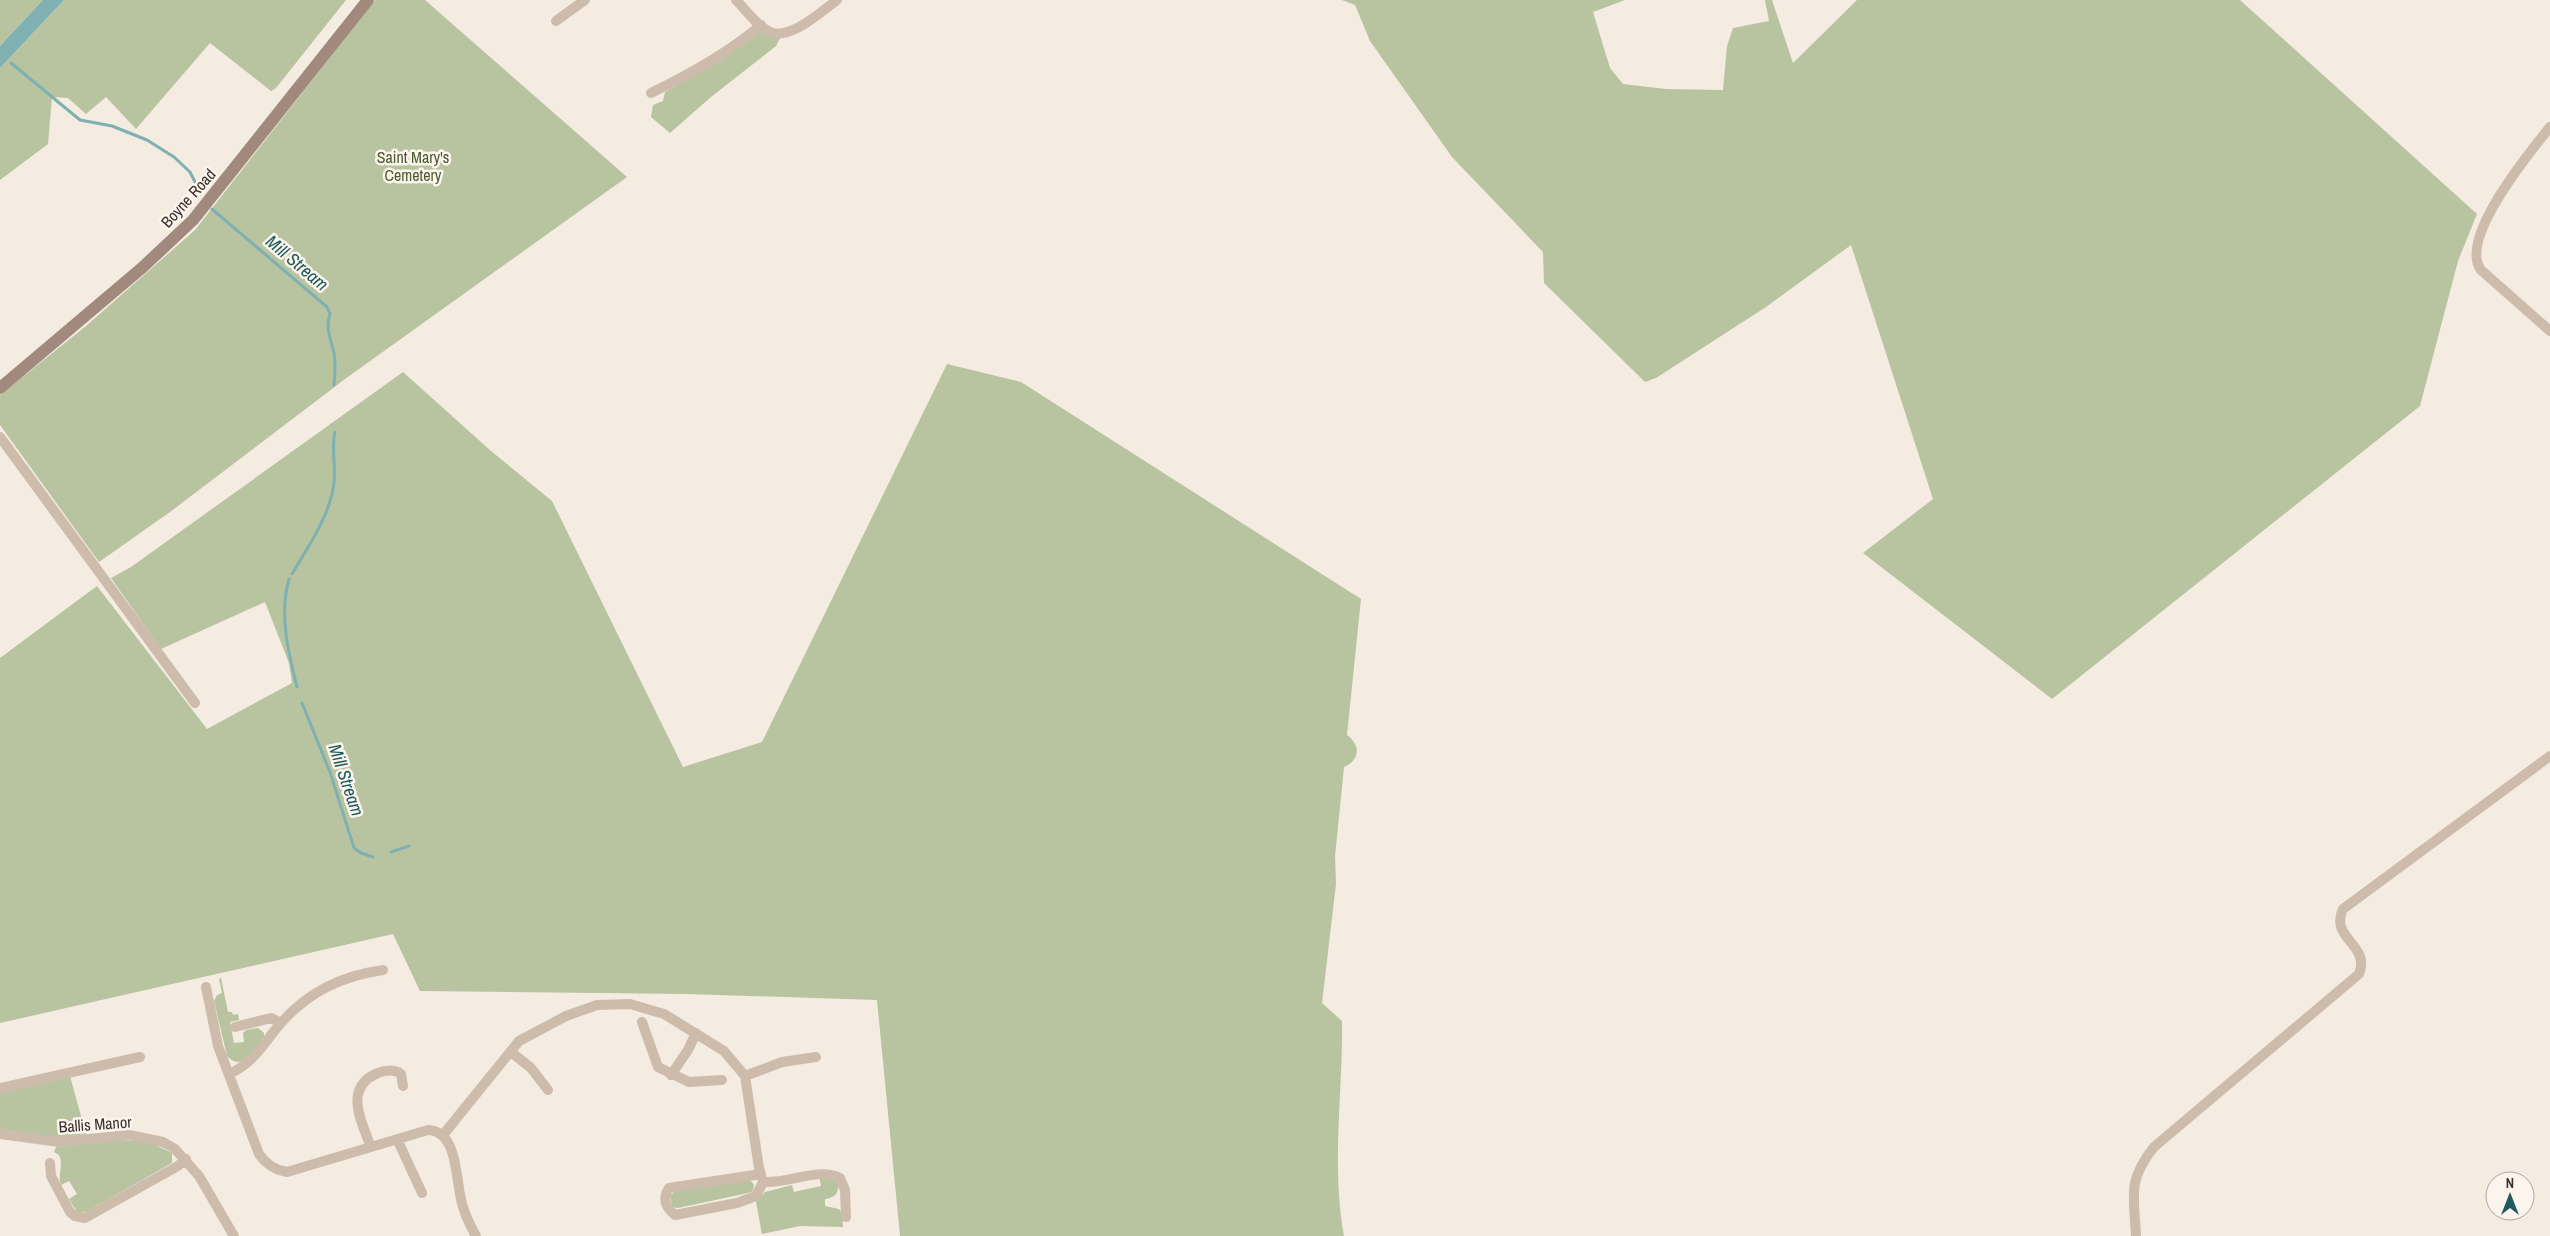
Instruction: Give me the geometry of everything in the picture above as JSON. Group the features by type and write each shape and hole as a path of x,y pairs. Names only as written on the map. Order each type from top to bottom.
{"street":[{"name":"Boyne Road","path":"0,388 143,267 193,220 368,0"},
{"path":"556,21 585,0"},
{"path":"736,0 769,32 789,32 838,0"},
{"path":"652,93 700,67 761,25"},
{"path":"2550,127 2520,164 2486,220 2476,247 2475,262 2481,270 2550,331"},
{"path":"0,437 195,703"},
{"path":"2136,1236 2135,1177 2140,1164 2154,1147 2359,974 2362,967 2361,958 2341,931 2340,916 2344,909 2550,756"},
{"path":"229,1074 253,1060 281,1023 306,999 328,985 347,978 383,970"},
{"path":"206,987 218,1046 259,1154 271,1167 287,1172 428,1130 436,1130 443,1135 454,1156 462,1206 476,1236"},
{"path":"443,1135 519,1041 550,1024 597,1005 630,1004 664,1014 724,1051 745,1076 762,1178 756,1196 737,1203 675,1215 667,1209 665,1200 670,1188 762,1178 784,1182 817,1174 832,1174 840,1178 845,1190 846,1217"},
{"path":"235,1027 271,1018 281,1023"},
{"path":"642,1022 658,1067 671,1075 689,1082 722,1080"},
{"path":"671,1075 696,1034"},
{"path":"511,1052 531,1068 548,1090"},
{"path":"0,1088 140,1057"},
{"path":"745,1076 782,1062 816,1057"},
{"path":"371,1147 358,1111 357,1092 360,1086 376,1074 392,1070 401,1074 403,1086"},
{"name":"Ballis Manor","path":"0,1134 59,1142 115,1135 148,1137 175,1149 186,1159 199,1176 234,1236"},
{"path":"397,1139 422,1193"},
{"path":"50,1163 51,1176 70,1212 75,1216 85,1218 178,1166 186,1159"}],"green space":[{"path":"0,0 43,0 0,46"},
{"path":"64,0 346,0 276,88 271,91 210,43 136,129 106,97 86,114 68,98 52,97 48,144 0,180 0,68"},
{"name":"Saint Mary's Cemetery","path":"375,0 425,0 627,177 345,379 170,512 99,562 0,425 0,395 86,326 195,230"},
{"path":"1342,0 1625,0 1593,12 1610,68 1623,84 1666,89 1723,90 1727,46 1733,28 1769,21 1765,0 1772,0 1793,63 1857,0 2240,0 2477,214 2458,261 2420,406 2052,699 1863,553 1933,499 1851,245 1766,307 1656,378 1645,382 1544,283 1543,252 1452,157 1370,41 1355,5"},
{"path":"762,29 781,36 776,46 711,97 670,133 651,117 653,105 663,101 665,92 724,58"},
{"path":"947,364 1021,382 1361,599 1347,735 1355,743 1357,752 1353,760 1344,767 1335,856 1336,884 1322,1003 1342,1021 1338,1182 1344,1236 900,1236 877,1000 687,994 420,991 393,934 0,1023 0,658 97,586 207,729 292,683 289,663 265,602 161,649 111,578 131,567 403,372 491,451 552,501 683,767 762,742"},
{"path":"221,978 228,1012 232,1012 233,1015 238,1014 239,1020 230,1022 234,1043 244,1042 243,1033 246,1030 258,1028 264,1033 264,1037 252,1053 243,1061 232,1061 227,1056 214,1001 217,995 222,993 219,979"},
{"path":"70,1076 86,1134 59,1138 0,1129 0,1091"},
{"path":"122,1140 149,1142 172,1153 172,1163 86,1212 77,1212 69,1199 77,1194 69,1181 61,1185 60,1159 59,1155 54,1152 56,1147"},
{"path":"819,1176 837,1179 838,1191 832,1197 825,1199 825,1206 839,1209 842,1213 843,1227 800,1226 762,1234 756,1202 765,1192 792,1185 794,1192 821,1186"},
{"path":"751,1181 754,1185 753,1191 678,1208 672,1207 670,1196 676,1190"}],"water":[{"path":"43,0 64,0 0,68 0,46"}],"waterway":[{"name":"Mill Stream","path":"11,63 80,120 112,126 147,140 174,157 190,172 201,194"},
{"name":"Mill Stream","path":"212,209 327,307 330,314 328,329 335,361 334,385"},
{"name":"Mill Stream","path":"292,574 318,530 332,494 335,432"},
{"name":"Mill Stream","path":"289,579 285,605 286,633 297,687"},
{"name":"Mill Stream","path":"302,703 330,772 354,848 361,853 373,857"},
{"name":"Mill Stream","path":"391,852 409,846"}]}
